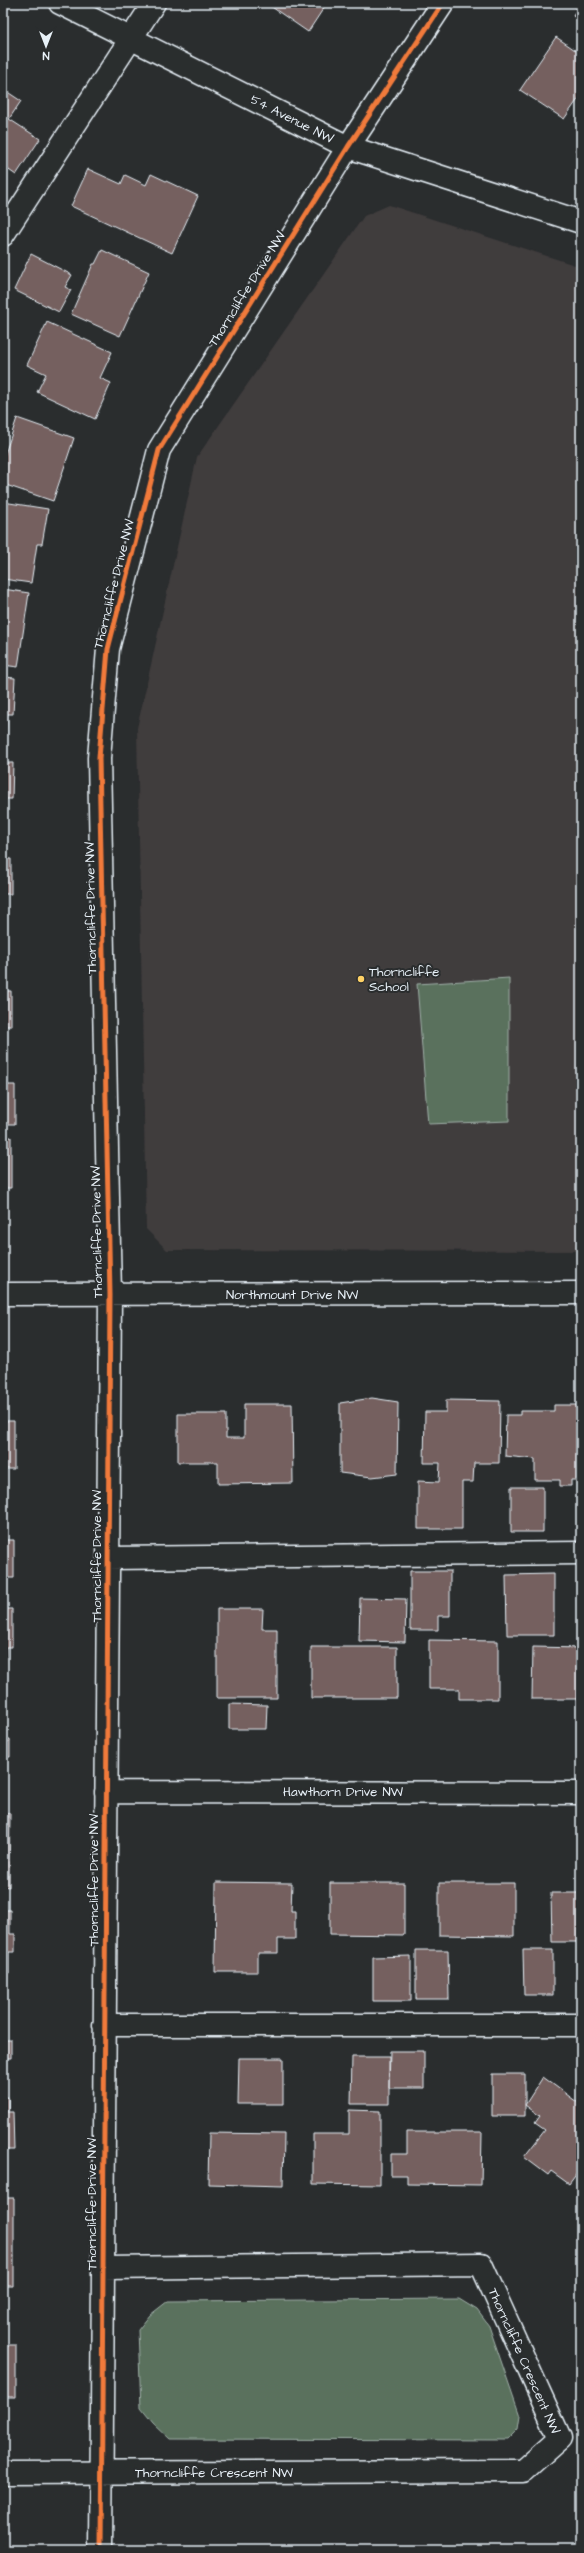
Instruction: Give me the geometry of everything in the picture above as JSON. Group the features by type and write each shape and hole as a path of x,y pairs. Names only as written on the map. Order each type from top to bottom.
{"street":[{"name":"54 Avenue NW","path":"60,3 348,147 581,222"},
{"path":"3,235 154,3"},
{"name":"Thorncliffe Drive NW","path":"101,2550 110,1295 99,758 108,649 159,450 348,147 443,3"},
{"name":"Northmount Drive NW","path":"3,1294 581,1294"},
{"path":"108,1558 581,1553"},
{"name":"Hawthorn Drive NW","path":"106,1792 581,1793"},
{"path":"104,2025 581,2025"},
{"name":"Thorncliffe Crescent NW","path":"101,2474 523,2471 560,2438 481,2264 103,2268"},
{"path":"3,2473 101,2474"}],"shaded area":[{"name":"Thorncliffe School","path":"389,205 581,267 581,1251 167,1250 146,1229 137,728 197,457 364,216"}],"green space":[{"path":"509,978 509,1121 428,1124 417,984"},
{"path":"459,2299 477,2310 489,2326 520,2416 518,2429 507,2440 170,2439 153,2423 141,2408 138,2330 150,2315 168,2301"}],"building":[{"path":"266,3 327,3 308,32"},
{"path":"581,4 581,22 573,16"},
{"path":"556,37 581,54 581,95 564,119 520,90"},
{"path":"3,89 21,101 9,119 40,139 16,175 3,166"},
{"path":"581,143 581,154 576,150"},
{"path":"88,169 121,184 125,175 146,185 151,174 198,196 172,253 71,206"},
{"path":"102,250 149,272 120,336 71,314 93,264 95,264"},
{"path":"31,254 72,275 65,287 71,290 59,312 14,290"},
{"path":"47,322 112,352 100,378 111,383 95,419 37,392 46,374 27,365"},
{"path":"17,418 74,438 53,501 3,484 3,460"},
{"path":"3,502 48,509 42,544 37,544 31,583 3,579"},
{"path":"3,589 29,593 18,667 3,665"},
{"path":"3,677 15,678 13,714 7,714 6,745 3,745"},
{"path":"3,763 13,763 12,799 6,799 5,839 3,839"},
{"path":"3,859 11,859 11,894 5,894 5,928"},
{"path":"3,947 5,947 5,991 11,991 11,1026 3,1026"},
{"path":"3,1049 8,1049 8,1085 15,1085 15,1124 3,1124"},
{"path":"3,1137 11,1137 11,1188 3,1188"},
{"path":"372,1398 398,1402 397,1474 372,1477 340,1473 340,1403"},
{"path":"446,1400 500,1401 499,1463 474,1463 473,1482 462,1482 462,1529 418,1529 418,1481 439,1482 440,1463 424,1463 425,1412 446,1412"},
{"path":"244,1404 292,1404 293,1483 218,1484 218,1462 178,1462 178,1414 226,1414 226,1438 244,1438"},
{"path":"554,1405 581,1405 581,1480 571,1480 571,1486 560,1486 560,1480 535,1480 535,1459 505,1456 506,1415 520,1415 520,1411 554,1411"},
{"path":"3,1421 14,1421 14,1469 3,1469"},
{"path":"511,1487 543,1487 543,1532 511,1532"},
{"path":"3,1507 5,1540 14,1540 14,1578 3,1578"},
{"path":"410,1571 450,1571 450,1616 438,1616 438,1630 410,1630"},
{"path":"554,1574 554,1635 507,1635 506,1575"},
{"path":"360,1598 406,1599 405,1642 359,1641"},
{"path":"3,1609 12,1609 12,1647 6,1647 5,1684 3,1684"},
{"path":"217,1609 263,1609 262,1629 277,1629 277,1698 217,1698"},
{"path":"429,1640 498,1641 498,1699 459,1699 459,1689 429,1689"},
{"path":"311,1647 397,1647 397,1698 311,1698"},
{"path":"533,1647 581,1648 581,1699 532,1699"},
{"path":"229,1704 267,1705 266,1729 229,1729"},
{"path":"3,1716 4,1739 10,1739 10,1757 4,1757 4,1785"},
{"path":"3,1812 10,1813 9,1887 3,1886"},
{"path":"216,1882 292,1883 291,1911 295,1911 295,1939 278,1939 278,1953 258,1953 258,1972 215,1972"},
{"path":"330,1883 404,1883 404,1935 330,1934"},
{"path":"439,1883 514,1883 514,1936 439,1935"},
{"path":"580,1883 581,1942 552,1942 551,1893 580,1893"},
{"path":"3,1910 10,1910 10,1934 15,1934 15,1952 9,1952 9,1973 3,1973"},
{"path":"416,1950 448,1950 449,1999 416,1999"},
{"path":"523,1950 553,1950 553,1995 524,1995"},
{"path":"411,1956 411,2001 373,2001 373,1957"},
{"path":"3,2018 4,2040 11,2040 11,2058 4,2058 4,2086"},
{"path":"390,2051 424,2051 424,2088 389,2088"},
{"path":"352,2057 389,2057 389,2104 351,2104"},
{"path":"239,2058 283,2058 283,2104 238,2104"},
{"path":"492,2074 525,2074 525,2116 492,2116"},
{"path":"543,2077 581,2105 581,2168 569,2184 551,2171 548,2175 524,2157 545,2130 535,2123 540,2116 525,2105"},
{"path":"3,2097 8,2097 8,2112 13,2112 14,2150 5,2150 6,2187 3,2187"},
{"path":"349,2110 380,2111 380,2185 313,2184 313,2134 349,2134"},
{"path":"407,2132 482,2132 481,2185 407,2184 407,2175 391,2175 391,2154 407,2154"},
{"path":"209,2133 284,2134 283,2186 208,2184"},
{"path":"3,2198 14,2198 14,2286 3,2286"},
{"path":"3,2345 16,2345 16,2397 3,2397"}],"cycle path":[{"path":"101,2550 110,1295 99,758 108,649 159,450 348,147 443,3"}],"place":[{"name":"Thorncliffe School","path":"361,979"}]}
